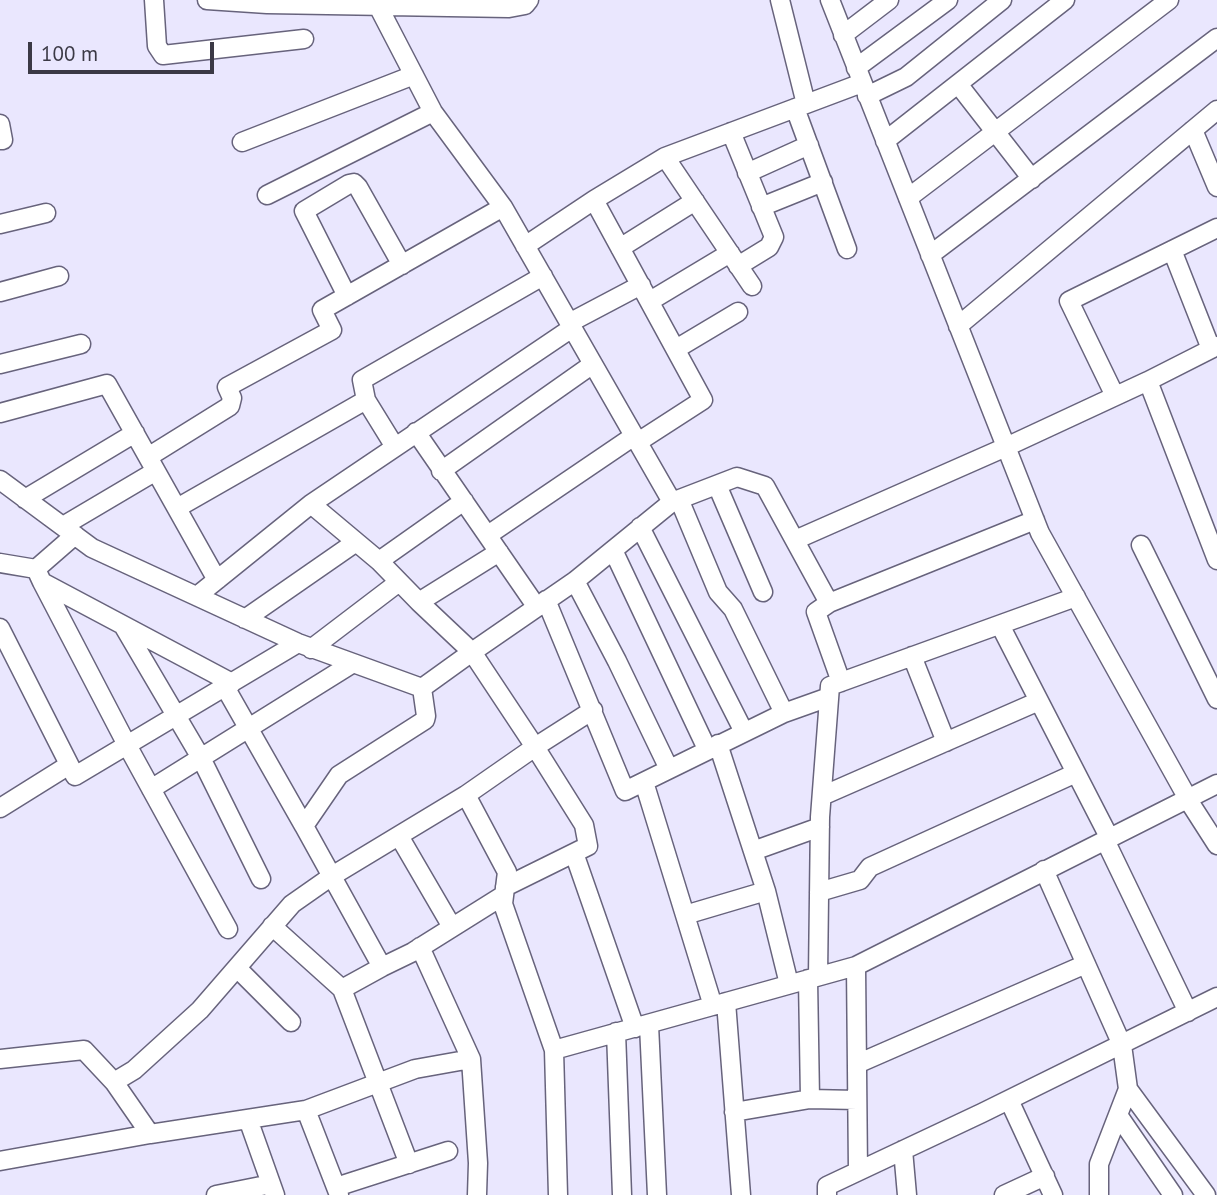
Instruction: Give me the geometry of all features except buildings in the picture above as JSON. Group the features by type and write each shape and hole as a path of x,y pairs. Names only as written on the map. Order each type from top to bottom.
{"street":[{"path":"154,0 157,46 163,55 304,39"},
{"path":"207,0 378,6 426,3 516,7 525,5 529,0"},
{"path":"780,0 809,145 847,249"},
{"path":"844,35 888,0"},
{"path":"862,82 948,0"},
{"path":"525,246 665,157 862,82 906,77 1002,0"},
{"path":"885,141 1065,0"},
{"path":"908,198 1169,0"},
{"path":"831,1 1035,520 1187,798 1217,845"},
{"path":"378,6 433,112 503,207 636,439 676,500 719,592 733,609 784,713"},
{"path":"930,255 1217,38"},
{"path":"242,142 414,75"},
{"path":"958,84 1032,179"},
{"path":"958,326 1217,110"},
{"path":"267,195 433,112"},
{"path":"0,124 3,140 0,140"},
{"path":"1193,130 1217,187"},
{"path":"650,301 734,259 769,247 773,242 774,237 731,132"},
{"path":"747,173 809,145"},
{"path":"665,157 752,286"},
{"path":"761,207 823,182"},
{"path":"347,296 304,211 349,184 354,183 358,187 401,265"},
{"path":"488,535 636,439 703,400 594,200"},
{"path":"620,248 695,201"},
{"path":"39,575 69,531 230,406 232,398 227,387 332,330 322,310 503,207"},
{"path":"0,224 46,213"},
{"path":"1115,396 1069,301 1217,228"},
{"path":"795,540 1006,447 1214,348 1172,250"},
{"path":"0,292 59,276"},
{"path":"395,447 366,400 362,380 542,276"},
{"path":"197,596 311,504 571,326 641,285"},
{"path":"676,349 737,312"},
{"path":"0,365 81,344"},
{"path":"441,471 593,364"},
{"path":"1148,381 1217,560"},
{"path":"0,414 107,384 217,580"},
{"path":"177,508 366,400"},
{"path":"416,432 499,552 541,603 593,710 625,791 835,689 912,656 1076,597"},
{"path":"25,499 135,433"},
{"path":"422,688 575,581 676,500 737,477 765,486 829,603"},
{"path":"0,481 92,548 305,646 422,688"},
{"path":"717,485 763,592"},
{"path":"379,561 464,501"},
{"path":"311,504 379,561 472,652 584,825 588,846 505,891 420,947 342,989"},
{"path":"810,1099 821,796 835,689 816,612 829,603 1035,520"},
{"path":"640,527 744,732"},
{"path":"245,619 356,541"},
{"path":"1142,545 1217,699"},
{"path":"613,550 713,746 753,850 789,984"},
{"path":"419,602 499,552"},
{"path":"0,563 39,575 124,627 228,685 383,967"},
{"path":"39,575 127,745 228,929"},
{"path":"575,581 617,661 668,769"},
{"path":"0,628 75,776 228,685 305,646 399,582"},
{"path":"1000,625 1076,773 1188,1012"},
{"path":"124,627 201,758 261,880"},
{"path":"912,656 946,742"},
{"path":"151,789 353,663"},
{"path":"304,826 339,775 425,720 422,688"},
{"path":"821,796 1038,701"},
{"path":"114,1082 134,1070 200,1010 292,904 332,876 466,795 593,710"},
{"path":"0,808 69,765"},
{"path":"819,891 860,880 870,867 1076,773"},
{"path":"644,782 685,915 719,1004 734,1112 741,1195"},
{"path":"554,1050 856,965 1217,784"},
{"path":"466,795 507,872 503,904 554,1050 558,1195"},
{"path":"753,850 820,827"},
{"path":"399,835 452,927"},
{"path":"574,853 642,1027 657,1195"},
{"path":"1044,870 1122,1045 1128,1089 1206,1195"},
{"path":"685,915 766,891"},
{"path":"272,926 342,989 409,1164"},
{"path":"420,947 471,1059 478,1163 477,1195"},
{"path":"857,1065 1086,964"},
{"path":"856,965 858,1171"},
{"path":"237,968 291,1022"},
{"path":"827,1195 827,1186 1217,997"},
{"path":"617,1032 622,1195"},
{"path":"0,1059 84,1050 114,1082 150,1134"},
{"path":"0,1161 306,1110 415,1069 471,1059"},
{"path":"1099,1195 1099,1164 1128,1089"},
{"path":"734,1112 810,1099 857,1100"},
{"path":"1009,1100 1054,1195"},
{"path":"306,1110 337,1191 449,1151"},
{"path":"1118,1115 1173,1195"},
{"path":"216,1195 273,1189 248,1119"},
{"path":"903,1150 907,1195"},
{"path":"1004,1195 1045,1176"}]}
